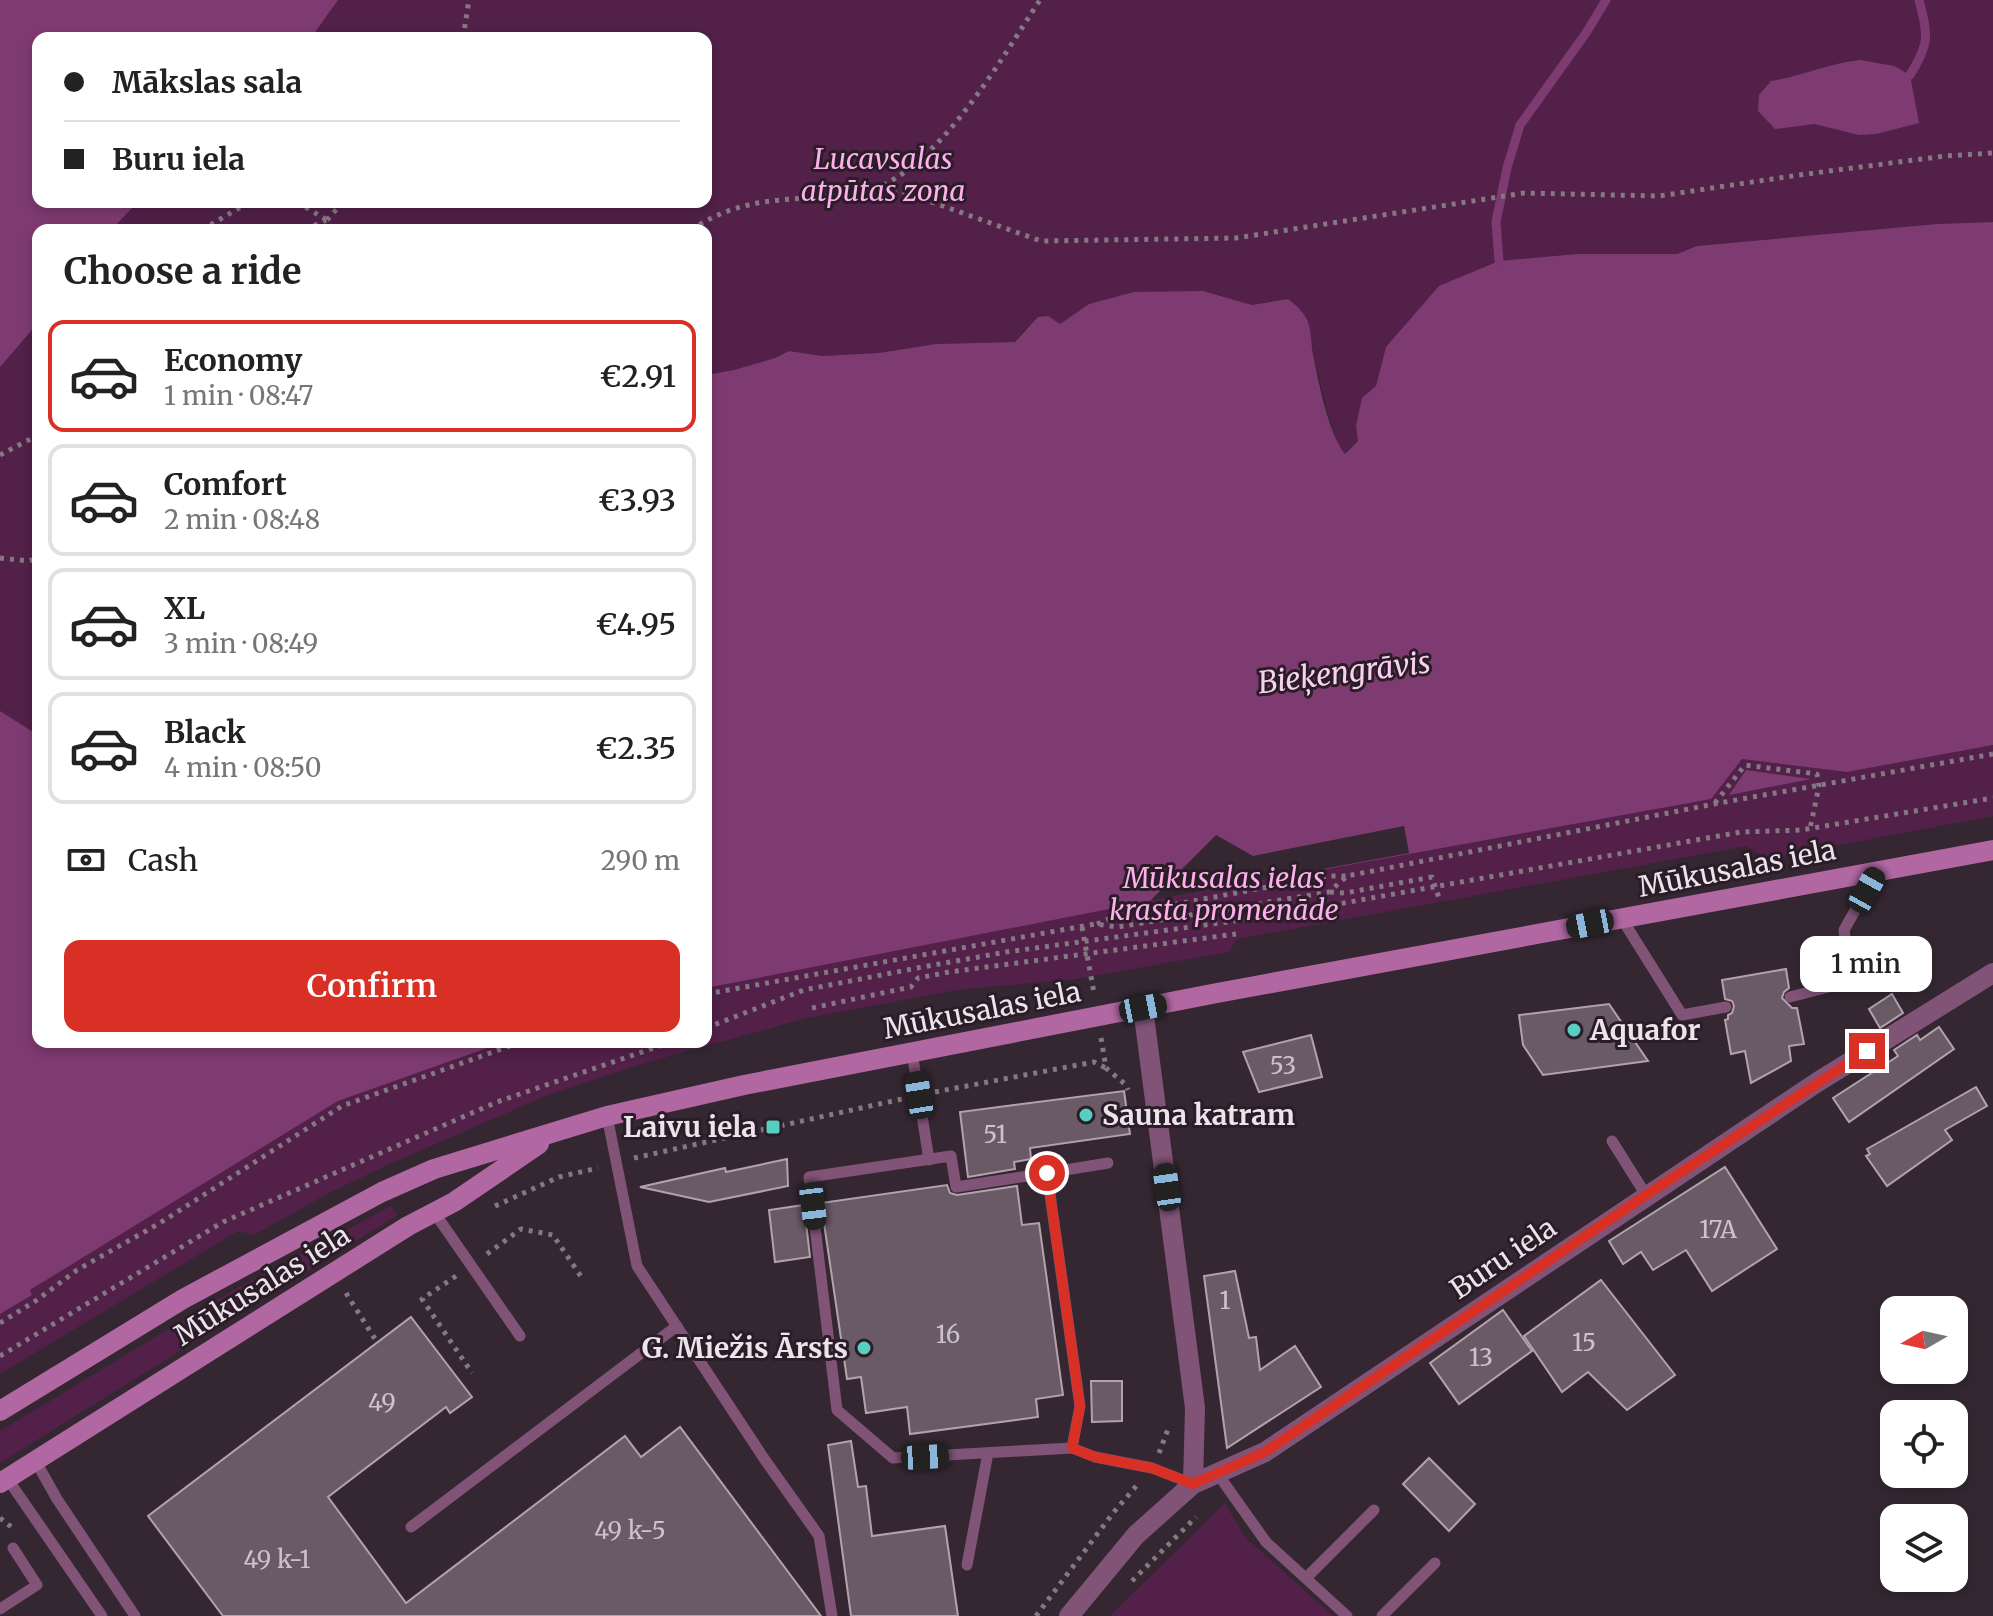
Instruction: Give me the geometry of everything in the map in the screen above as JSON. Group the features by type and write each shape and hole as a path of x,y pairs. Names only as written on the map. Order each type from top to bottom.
{"main road":[{"name":"Mūkusalas iela","path":"0,1411 183,1299 382,1192 434,1169 607,1116 687,1096 1098,1016 1993,850"},
{"name":"Mūkusalas iela","path":"3,1480 454,1202 552,1135"}],"street":[{"name":"Buru iela","path":"1069,1616 1136,1535 1193,1484 1265,1452 1816,1083 1993,973"},
{"path":"1143,1008 1195,1408 1193,1484"}],"lane":[{"path":"1790,997 1840,984 1847,953 1844,930 1878,870"},
{"path":"1622,919 1682,1015 1726,1007"},
{"path":"912,1052 929,1160"},
{"path":"607,1116 637,1266 819,1536 832,1616"},
{"path":"1612,1141 1646,1195"},
{"path":"1108,1163 956,1187 951,1156 809,1177 837,1410 893,1458 1072,1448 1095,1457 1152,1468 1193,1484"},
{"path":"1047,1173 1080,1406 1072,1448"},
{"path":"434,1212 520,1336"},
{"path":"411,1527 677,1326"},
{"path":"967,1565 988,1453"},
{"path":"35,1460 130,1614"},
{"path":"1217,1473 1266,1542 1347,1616"},
{"path":"3,1480 102,1616"},
{"path":"1306,1578 1374,1510"},
{"path":"0,1609 37,1585 13,1548"},
{"path":"1382,1616 1435,1563"}],"path":[{"path":"464,32 469,0"},
{"path":"701,224 718,213 772,199 858,193 884,185 904,173 953,126 1040,0"},
{"path":"884,185 1041,241 1236,238 1524,193 1659,196 1945,156 1993,153"},
{"path":"212,224 239,208"},
{"path":"307,208 327,220"},
{"path":"318,224 327,220 338,208"},
{"path":"327,220 327,224"},
{"path":"0,455 32,438"},
{"path":"0,558 32,560"},
{"path":"712,993 1082,927 1118,915 1223,891 1327,876 1347,876 1714,804 1993,754"},
{"path":"1714,804 1745,765 1817,774 1819,786 1810,829"},
{"path":"712,1026 804,990 917,968 1084,941 1271,916 1741,832 1810,829 1993,798"},
{"path":"1329,892 1347,876"},
{"path":"1095,924 1118,927 1432,877 1439,898"},
{"path":"1082,927 1106,1068"},
{"path":"812,1008 911,987 918,978 1003,963 1236,934"},
{"path":"915,956 918,978"},
{"path":"0,1323 77,1270 160,1223 342,1106 504,1048"},
{"path":"0,1356 223,1222 497,1102 654,1048"},
{"path":"489,1208 559,1177 617,1163 919,1095 1094,1062 1126,1085 1129,1095 1154,1092"},
{"path":"472,1373 422,1299 521,1229 553,1235 582,1278"},
{"path":"344,1289 375,1339"},
{"path":"1036,1616 1113,1513 1152,1468"},
{"path":"1130,1584 1196,1517 1193,1484"}],"green space":[{"name":"Lucavsalas atpūtas zona","path":"338,0 1993,0 1993,222 1937,224 1697,246 1678,254 1577,254 1499,261 1386,347 1376,386 1356,426 1358,441 1344,454 1328,414 1308,322 1288,299 1252,305 1203,291 1089,304 1060,324 1024,330 1015,342 936,344 879,353 822,356 789,351 775,358 712,374 712,224 117,224 132,208 712,208 712,32 315,32"},
{"path":"32,330 32,731 0,711 0,367"},
{"name":"Mūkusalas ielas krasta promenāde","path":"1993,745 1993,816 1761,860 1760,855 1747,846 1237,939 1229,952 1076,979 957,990 807,1018 712,1044 712,987 1742,759 1847,772"},
{"name":"Mūkusalas ielas krasta promenāde","path":"487,1048 699,1048 543,1097 329,1193 254,1235 238,1231 0,1374 0,1314 32,1295 30,1290 338,1101"},
{"path":"391,1206 398,1215 0,1463 0,1431 235,1289"},
{"path":"1225,1503 1245,1537 1333,1616 1110,1616"}],"water":[{"path":"0,0 338,0 315,32 32,32 32,208 132,208 117,224 32,224 32,330 0,367"},
{"path":"1860,60 1894,66 1910,75 1919,123 1859,135 1815,124 1775,129 1758,111 1759,95 1771,81"},
{"name":"Bieķengrāvis","path":"1993,222 1993,745 1847,772 1742,759 1711,799 1150,901 712,987 712,374 775,358 789,351 822,356 879,353 936,344 1015,342 1038,317 1048,316 1060,324 1089,304 1134,292 1203,291 1252,305 1288,299 1300,309 1308,322 1325,409 1345,454 1358,441 1356,426 1362,398 1376,386 1386,347 1439,286 1499,261 1577,254 1677,254 1697,246 1937,224"},
{"path":"0,711 32,731 32,1048 487,1048 338,1101 30,1290 32,1295 0,1314"},
{"path":"1746,770 1811,779 1729,795"}],"pier":[{"path":"1404,826 1409,853 1150,901 1216,835 1253,856"}],"building":[{"path":"1786,969 1789,988 1782,998 1792,1008 1797,1008 1804,1044 1789,1046 1791,1061 1751,1083 1745,1051 1731,1054 1725,1020 1734,1006 1732,1001 1725,999 1722,980"},
{"path":"1892,994 1903,1013 1880,1028 1869,1009"},
{"name":"Aquafor","path":"1609,1004 1648,1061 1543,1075 1523,1045 1519,1015"},
{"path":"1939,1027 1954,1049 1849,1122 1833,1098 1898,1056 1894,1050 1917,1035 1920,1040"},
{"path":"1311,1035 1322,1077 1259,1092 1243,1052"},
{"path":"1976,1087 1987,1106 1945,1130 1952,1140 1887,1186 1866,1156 1870,1154 1867,1149"},
{"path":"1124,1091 1130,1134 1030,1148 1031,1159 1014,1162 1015,1169 968,1177 960,1112"},
{"path":"787,1159 788,1186 709,1202 640,1187 725,1168 726,1172"},
{"path":"1725,1167 1777,1249 1712,1291 1686,1250 1653,1270 1641,1252 1623,1264 1609,1241"},
{"path":"947,1185 950,1193 957,1195 1017,1186 1022,1225 1039,1223 1063,1395 1036,1399 1038,1417 910,1434 907,1407 866,1413 861,1377 847,1379 821,1203"},
{"path":"804,1205 810,1257 775,1262 769,1210"},
{"path":"1235,1271 1249,1338 1256,1337 1260,1370 1295,1346 1321,1387 1227,1448 1204,1276"},
{"path":"1601,1280 1675,1375 1627,1410 1588,1372 1562,1392 1524,1336"},
{"path":"1503,1310 1532,1351 1459,1404 1430,1363"},
{"path":"411,1317 472,1397 450,1413 446,1407 328,1497 406,1603 625,1436 641,1457 680,1427 821,1616 223,1616 148,1516"},
{"path":"1091,1381 1122,1381 1122,1421 1092,1422"},
{"path":"851,1441 858,1487 866,1486 872,1536 945,1526 958,1616 851,1616 828,1445"},
{"path":"1429,1458 1475,1504 1449,1531 1403,1484"}],"waterway":[{"path":"1499,261 1496,222 1520,125 1606,0"},
{"path":"1910,75 1921,55 1925,39 1919,0"}],"place":[{"name":"Aquafor","path":"1574,1030"},
{"name":"Sauna katram","path":"1086,1115"},
{"name":"Laivu iela","path":"773,1127"},
{"name":"G. Miežis Ārsts","path":"864,1348"}],"route":[{"path":"1047,1173 1080,1406 1072,1448 1095,1457 1152,1468 1193,1484 1265,1452 1646,1195 1867,1051"}]}
